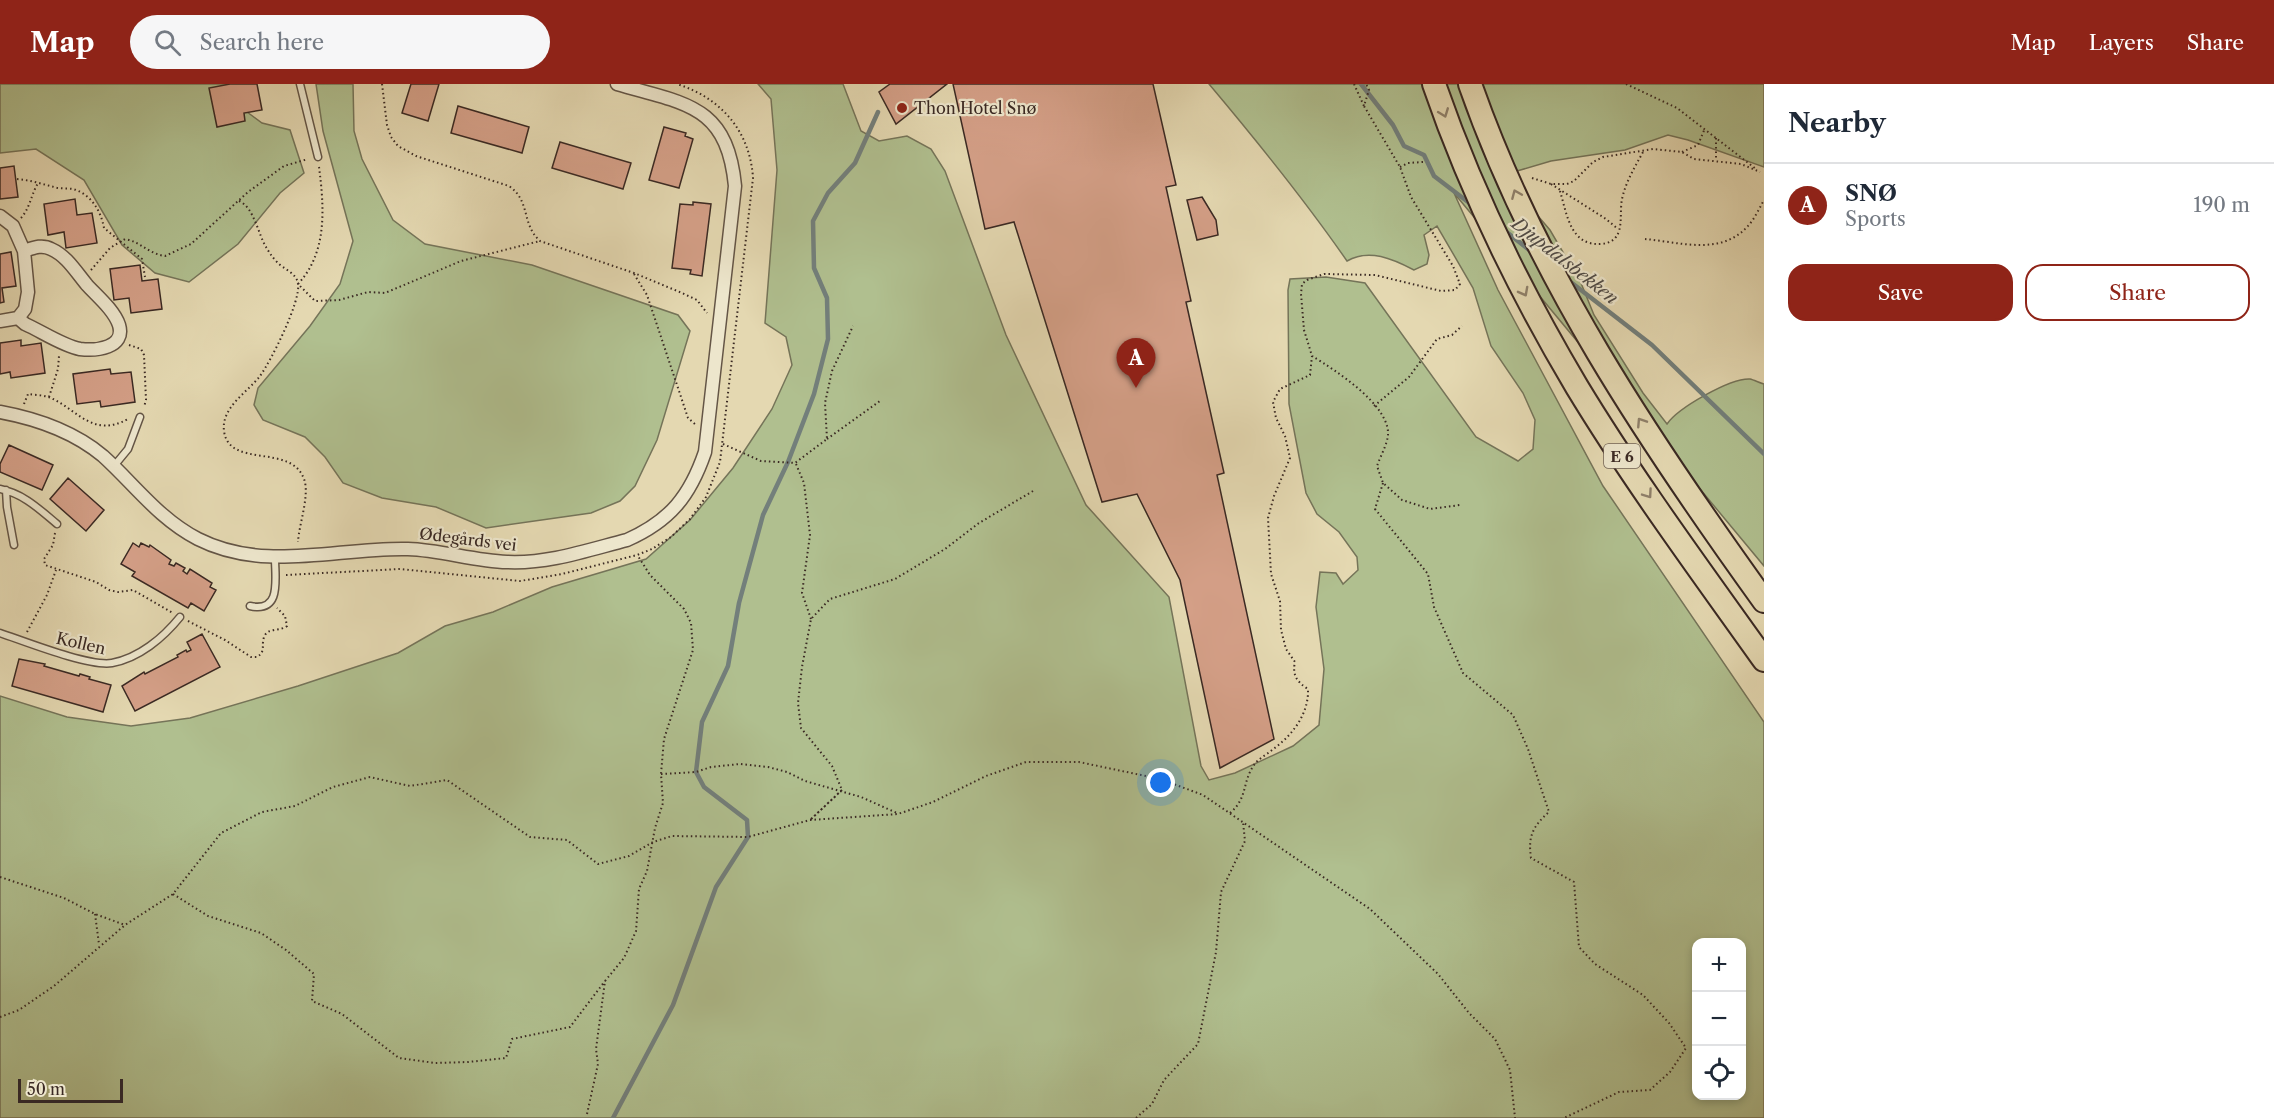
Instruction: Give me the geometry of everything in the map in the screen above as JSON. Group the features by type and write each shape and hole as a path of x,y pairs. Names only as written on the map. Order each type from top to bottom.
{"highway":[{"name":"E 6","path":"1434,84 1455,141 1490,222 1549,338 1633,473 1764,660"},
{"name":"E 6","path":"1470,84 1522,208 1579,321 1607,370 1662,454 1764,601"}],"street":[{"name":"Ødegårds vei","path":"0,412 19,415 54,426 71,435 101,455 164,516 198,539 239,553 275,558 411,549 489,561 526,563 548,560 627,540 667,517 679,504 695,479 705,452 735,186 730,152 718,128 696,110 617,84"},
{"path":"0,216 13,226 24,251 28,292 25,309 18,318 0,321"},
{"path":"18,318 25,324 79,349 108,348 116,342 120,332 118,323 66,259 51,248 40,246 24,251"}],"lane":[{"path":"300,84 318,157"},
{"path":"114,467 128,449 139,414"},
{"path":"3,490 19,495 32,503 57,524"},
{"path":"3,490 14,545"},
{"path":"250,606 263,607 271,602 275,558"},
{"name":"Kollen","path":"0,633 93,662 111,663 161,639 180,617"}],"path":[{"path":"382,84 387,125 391,137 398,146 416,156 509,186 518,192 532,234 540,241 634,273 697,300 707,314"},
{"path":"275,575 420,569 520,581 562,574 638,555 671,537 696,512 714,481 723,444 752,196 752,169 746,144 727,114 701,93 677,84"},
{"path":"1230,813 1239,805 1248,774 1255,762 1288,738 1298,723 1308,698 1308,689 1296,679 1293,671 1295,662 1286,649 1281,630 1280,601 1271,574 1268,518 1274,496 1290,458 1285,436 1276,418 1274,402 1280,389 1310,375 1312,356 1304,330 1300,294 1302,284 1324,274 1365,274 1441,291 1450,291 1458,288 1460,284 1453,266 1411,197 1400,167 1354,84"},
{"path":"1364,105 1369,90 1366,84"},
{"path":"1551,184 1574,180 1593,162 1603,157 1660,149 1682,153 1694,159 1741,164 1760,172 1677,108 1626,84"},
{"path":"1682,153 1698,145 1705,128"},
{"path":"1716,138 1716,160"},
{"path":"1560,191 1572,230 1578,238 1595,244 1606,243 1614,239 1619,230 1622,201 1628,180 1643,152"},
{"path":"102,259 110,248 125,239 138,242 155,255 165,256 191,244 239,201 284,166 318,157 323,197 322,233 310,265 298,284 293,310 268,364 259,378 238,398 226,416 224,432 236,450 249,455 271,456 286,461 297,468 304,478 306,490 298,530 295,575"},
{"path":"1400,167 1408,163 1423,162"},
{"path":"1532,178 1551,184 1619,230"},
{"path":"17,179 83,193 95,205 102,217 104,228 142,259 144,277"},
{"path":"29,207 38,183"},
{"path":"1645,239 1703,246 1724,242 1748,227 1764,200"},
{"path":"239,201 247,207 273,258 295,276 298,284 315,301 327,302 368,292 385,293 462,261 540,241"},
{"path":"634,273 647,294 688,418 708,435"},
{"path":"827,439 825,403 832,371 853,326"},
{"path":"1374,406 1409,377 1437,339 1452,335 1462,326"},
{"path":"116,342 141,349 144,355 146,400 139,414"},
{"path":"1312,356 1343,375 1374,406 1385,421 1388,435 1377,466 1383,483 1402,500 1430,509 1460,505"},
{"path":"49,397 58,369"},
{"path":"19,415 28,394 49,397 89,423 100,426 122,423 133,417"},
{"path":"723,444 761,460 795,463 880,401"},
{"path":"795,463 804,483 810,535 802,593 811,619 798,703 801,728 832,766 842,790"},
{"path":"1383,483 1375,509 1428,574 1434,607 1462,673 1513,715 1528,749 1549,812 1540,820 1529,840 1531,858 1574,882 1579,947 1595,964 1643,995 1669,1023 1686,1048 1670,1072 1650,1090 1619,1092 1564,1118"},
{"path":"811,619 830,599 895,579 945,549 979,523 1033,491"},
{"path":"57,524 53,545 44,562 50,568 66,570 110,590 118,592 133,590 225,640 251,657 257,657 263,650 265,635 287,626 285,616 271,602"},
{"path":"173,894 208,916 261,933 286,950 314,974 312,1001 342,1014 399,1058 435,1063 506,1058 512,1039 570,1027 624,958 636,931 639,890 647,871 655,828 663,803 661,774 664,739 693,650 690,623 684,609 650,575 638,555"},
{"path":"21,640 47,595 56,570"},
{"path":"0,1017 19,1010 54,986 125,924 173,894 221,833 262,813 295,806 333,787 370,777 410,786 447,780 530,837 567,840 598,864 629,856 653,842 672,836 748,837 810,820 898,814 933,802 986,776 1026,762 1079,762 1160,779 1203,795 1370,909 1438,974 1469,1013 1495,1039 1510,1070 1515,1118"},
{"path":"661,774 696,772 711,767 740,764 778,769 804,781 842,790 898,814"},
{"path":"810,820 842,790"},
{"path":"1136,1118 1152,1104 1164,1080 1198,1044 1216,952 1221,892 1245,841 1243,822"},
{"path":"0,878 64,898 95,914 125,924"},
{"path":"95,914 100,945"},
{"path":"587,1114 598,1064 596,1049 605,981"}],"green space":[{"path":"0,84 241,84 239,106 262,123 290,130 304,173 280,193 238,244 189,282 155,273 122,245 84,180 36,149 0,153"},
{"path":"316,84 353,84 354,131 362,159 393,220 425,244 532,265 678,315 690,331 657,440 635,486 620,501 591,513 486,528 436,507 382,498 343,483 325,457 305,437 263,420 254,405 258,388 310,326 340,284 353,241 323,131"},
{"path":"758,84 843,84 861,131 879,141 907,136 931,149 945,171 1006,335 1086,505 1169,597 1201,766 1209,780 1235,773 1293,746 1319,725 1324,669 1316,607 1320,572 1336,573 1343,584 1358,570 1357,557 1339,532 1317,514 1306,493 1289,404 1288,290 1290,279 1326,277 1365,283 1476,437 1518,461 1533,449 1535,420 1523,393 1491,346 1473,288 1437,226 1424,235 1429,255 1427,264 1414,270 1381,256 1364,255 1347,261 1280,171 1209,84 1764,84 1764,167 1668,135 1625,150 1551,161 1517,171 1532,209 1550,230 1581,283 1594,315 1643,393 1667,424 1693,402 1730,383 1750,379 1764,384 1764,566 1454,193 1498,290 1603,486 1764,722 1764,1118 0,1118 0,696 67,717 131,726 190,718 398,653 445,626 493,612 552,587 646,559 690,520 733,468 772,409 792,365 786,337 765,323 777,170 771,99"}],"building":[{"path":"230,84 257,84 262,110 244,113 245,121 217,127 209,88"},
{"path":"411,84 439,84 428,121 402,113"},
{"name":"Thon Hotel Snø","path":"890,84 947,84 896,124 879,92"},
{"path":"953,84 1153,84 1176,185 1166,187 1191,301 1186,302 1224,473 1217,475 1274,739 1220,768 1180,580 1137,494 1102,502 1014,222 985,229"},
{"path":"458,106 529,127 522,153 451,133"},
{"path":"664,127 686,133 685,136 693,139 679,188 649,180"},
{"path":"560,142 631,163 623,189 552,168"},
{"path":"14,166 18,197 0,199 0,168"},
{"path":"1202,197 1216,220 1218,235 1197,240 1187,200"},
{"path":"75,199 77,215 92,213 97,243 66,248 64,232 48,235 44,204"},
{"path":"693,202 711,204 702,276 690,274 691,270 672,268 680,204 693,205"},
{"path":"11,252 16,286 2,288 4,302 0,303 0,254"},
{"path":"140,265 142,281 158,279 162,309 131,313 129,298 114,300 110,269"},
{"path":"21,340 21,346 41,343 45,373 11,378 10,372 0,374 0,343"},
{"path":"110,369 111,374 131,372 135,402 101,407 100,401 77,404 73,374"},
{"path":"9,445 53,465 42,490 0,472 0,464"},
{"path":"68,478 104,510 86,531 50,499"},
{"path":"133,543 139,547 141,543 149,547 150,545 171,560 169,564 174,566 176,563 185,568 183,571 187,574 190,569 212,583 210,587 216,590 204,611 191,603 188,608 132,576 135,572 121,564"},
{"path":"202,634 220,667 135,711 122,686 144,672 145,674 178,657 177,655 186,650 187,652 191,650 187,642"},
{"path":"19,659 45,664 44,666 79,676 80,674 111,685 103,712 12,686"}],"waterway":[{"name":"Djupdalsbekken","path":"1361,84 1393,125 1404,146 1424,155 1434,176 1472,205"},
{"path":"613,1118 673,1005 716,887 748,837 747,820 704,787 696,772 702,722 728,666 739,603 763,515 788,462 814,394 828,339 827,298 814,268 813,221 828,193 855,163 878,112"},
{"name":"Djupdalsbekken","path":"1504,230 1533,253"},
{"name":"Djupdalsbekken","path":"1568,280 1652,345 1764,454"}],"place":[{"name":"Thon Hotel Snø","path":"902,108"},
{"name":"SNØ","path":"1136,388"}]}
